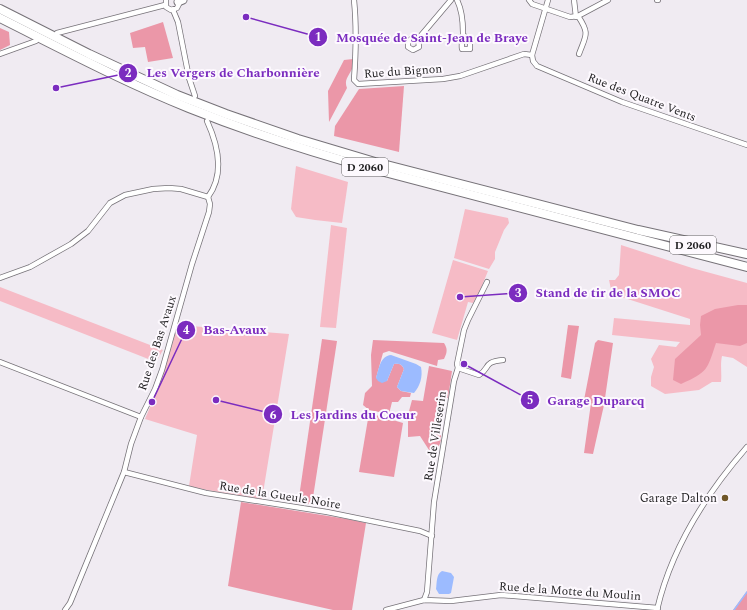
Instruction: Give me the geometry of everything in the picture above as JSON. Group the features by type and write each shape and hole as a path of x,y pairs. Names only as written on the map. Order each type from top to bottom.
{"highway":[{"name":"D 2060","path":"0,9 135,76 177,95 327,149 747,259"},
{"name":"D 2060","path":"0,18 145,89 188,108 274,140 373,169 747,268"},
{"path":"638,230 747,254"}],"street":[{"name":"Rue du Bignon","path":"354,0 357,38 354,80 358,84 443,79 460,76 524,54 532,55"},
{"path":"457,0 462,17 463,35"},
{"path":"529,0 532,4 570,17 577,16 608,0"},
{"path":"532,55 548,0"},
{"path":"574,0 577,16 587,33 579,54"},
{"path":"173,10 177,8 180,1"},
{"path":"418,39 449,1"},
{"path":"57,33 165,2 169,10 173,10 178,22 189,78 195,96"},
{"path":"0,54 36,41"},
{"name":"Rue des Quatre Vents","path":"532,55 533,61 537,66 544,70 622,102 747,145"},
{"name":"Rue des Bas Avaux","path":"65,610 70,603 124,472 131,444 141,417 162,370 192,264 209,212 210,204 208,197 214,189 217,177 218,155 214,136 207,121"},
{"path":"0,278 30,268 71,244 88,231 110,203 125,195 153,189 169,188 181,189 208,197"},
{"name":"Rue de Villeserin","path":"424,600 427,592 436,494 454,381 458,368 457,364 464,330 487,282"},
{"path":"458,368 479,375 488,363 495,360 503,360"},
{"path":"0,362 141,417"},
{"path":"657,609 666,577 684,535 721,479 747,447"},
{"name":"Rue de la Gueule Noire","path":"124,472 206,493 327,512 420,531 432,536"},
{"name":"Rue de la Motte du Moulin","path":"386,610 424,600 451,601 501,595 657,609"}],"shaded area":[{"path":"163,22 173,58 148,62 145,47 133,48 130,33"},
{"path":"0,28 9,32 10,45 0,50"},
{"path":"353,59 352,69 346,81 347,88 329,122 328,91 344,60"},
{"path":"404,86 399,152 334,136 335,126 359,89"},
{"path":"296,166 348,182 342,223 296,217 291,209"},
{"path":"465,209 508,218 509,223 504,230 495,252 495,259 489,269 454,258"},
{"path":"331,225 347,228 336,328 320,327"},
{"path":"621,245 692,268 747,283 747,367 733,358 722,356 721,382 712,382 699,390 665,394 651,386 651,377 654,367 651,359 659,345 676,347 680,342 612,335 614,318 690,325 690,319 612,294 609,280 615,280 619,275"},
{"path":"453,260 488,271 473,303 468,302 457,340 432,333"},
{"path":"0,287 163,350 156,362 0,301"},
{"path":"747,305 747,343 740,346 716,343 711,359 702,373 681,384 673,380 675,359 701,335 701,316 715,309"},
{"path":"178,325 289,334 262,499 189,486 197,435 145,419 161,381"},
{"path":"568,325 579,326 571,379 561,377"},
{"path":"322,339 337,341 312,504 298,504"},
{"path":"373,340 444,343 447,349 444,359 438,360 437,366 389,351 383,353 376,378 387,381 394,364 400,364 404,369 397,387 401,391 411,393 410,397 402,397 398,402 392,402 389,414 369,410 363,405 365,393 372,386 371,355"},
{"path":"598,340 613,343 604,405 593,454 584,453 591,403 584,400 595,343"},
{"path":"429,366 452,371 448,398 438,397 433,433 441,435 441,438 439,446 434,451 429,450 420,436 408,437 408,415 412,400 423,401"},
{"path":"369,413 403,423 394,477 359,472"},
{"path":"241,502 366,523 352,610 333,610 228,586"},
{"path":"747,591 747,610 733,610"}],"water":[{"path":"391,355 421,367 422,374 418,387 414,393 401,391 397,387 404,369 400,364 394,364 387,381 382,383 376,378 382,360"},
{"path":"442,571 451,573 454,577 451,593 449,594 439,594 436,589 438,576"}],"waterway":[{"path":"734,610 747,592"}],"place":[{"name":"Mosquée de Saint-Jean de Braye","path":"246,17"},
{"name":"Les Vergers de Charbonnière","path":"56,88"},
{"name":"Stand de tir de la SMOC","path":"460,297"},
{"name":"Garage Duparcq","path":"464,364"},
{"name":"Les Jardins du Coeur","path":"216,400"},
{"name":"Bas-Avaux","path":"152,402"},
{"name":"Garage Dalton","path":"725,498"}]}
